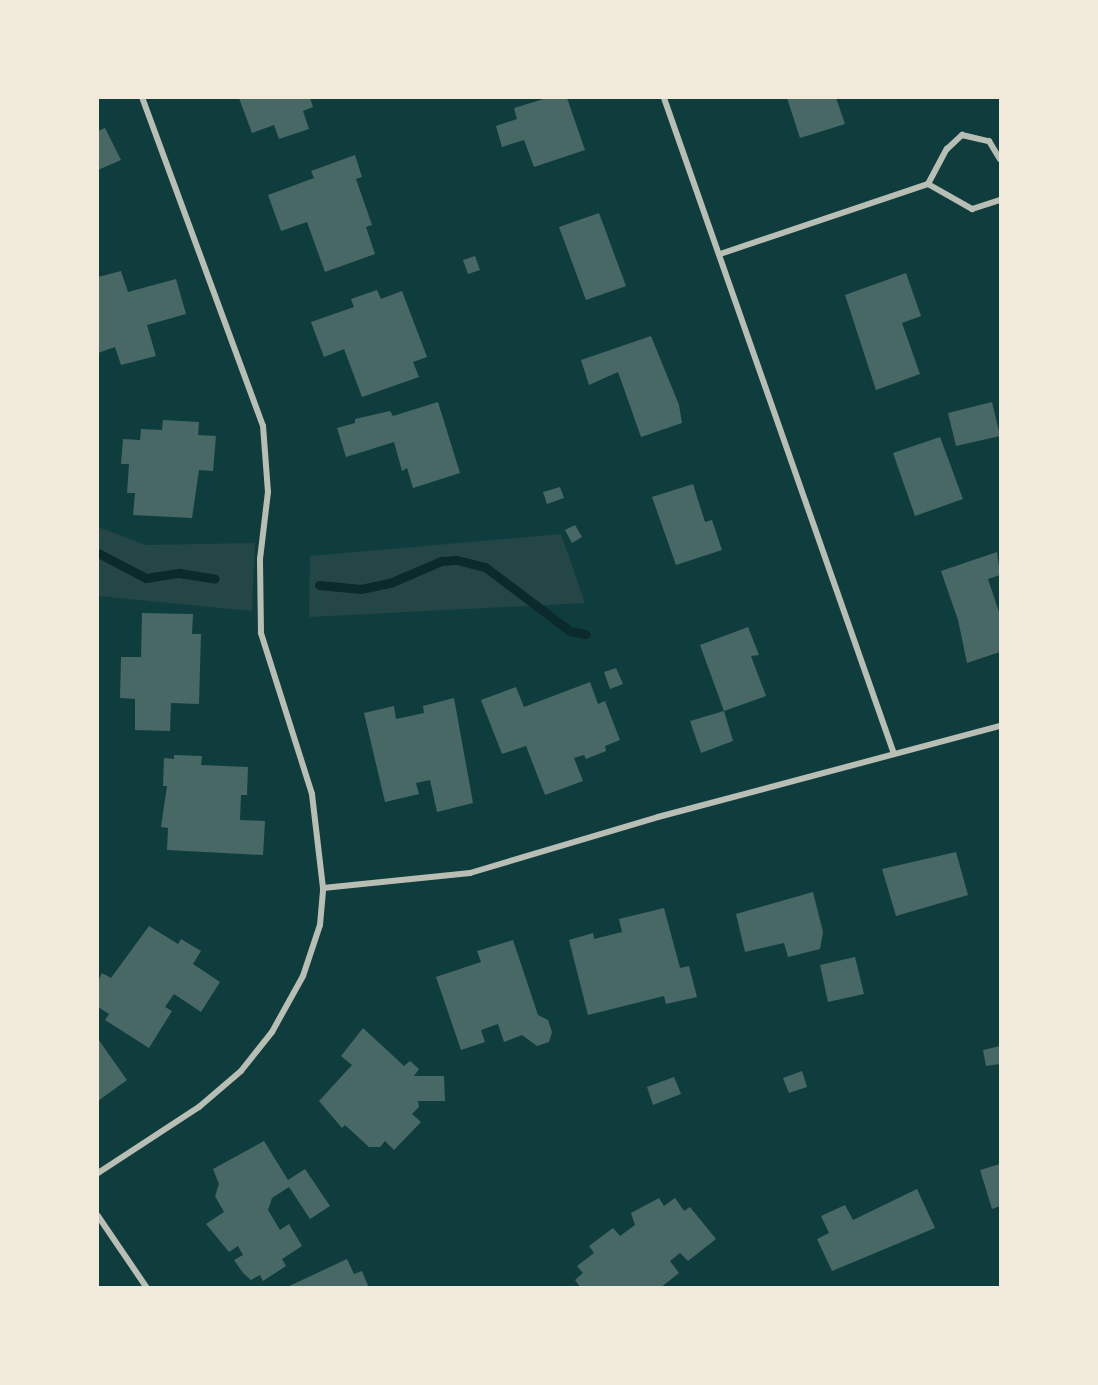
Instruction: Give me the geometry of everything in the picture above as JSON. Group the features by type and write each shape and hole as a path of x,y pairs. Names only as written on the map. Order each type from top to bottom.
{"street":[{"path":"98,1173 199,1107 241,1071 272,1032 303,976 320,925 323,888 312,794 261,633 260,559 268,492 263,426 142,98"},
{"path":"664,98 894,754"},
{"path":"720,254 928,184 947,149 962,135 989,141 1000,159"},
{"path":"928,184 972,209 1000,200"},
{"path":"323,888 470,873 658,817 1000,726"},
{"path":"98,1216 147,1287"}],"shaded area":[{"path":"98,527 146,545 255,543 252,611 98,596"},
{"path":"561,534 585,603 309,617 310,556"}],"building":[{"path":"239,98 310,98 313,107 303,111 309,129 279,139 274,125 252,133"},
{"path":"547,98 567,98 585,150 534,167 524,140 502,147 496,126 517,119 514,108"},
{"path":"787,98 836,98 845,124 800,138"},
{"path":"105,128 121,160 98,170 98,131"},
{"path":"355,155 362,177 356,179 372,225 366,227 375,254 325,272 307,222 281,231 268,195 314,178 311,171"},
{"path":"599,213 626,286 586,300 559,227"},
{"path":"475,256 480,270 468,274 463,260"},
{"path":"121,271 128,292 176,279 186,314 147,325 156,356 121,365 115,347 98,353 98,277"},
{"path":"906,273 921,316 902,323 920,374 876,390 845,295"},
{"path":"377,290 381,299 402,291 427,357 413,362 419,377 362,397 344,349 324,357 311,322 354,307 351,299"},
{"path":"651,336 679,405 682,423 641,437 618,372 589,385 581,360"},
{"path":"438,402 460,473 413,488 407,468 402,471 394,442 346,457 337,428 355,423 355,419 390,411 393,416"},
{"path":"992,402 1000,436 956,446 948,413"},
{"path":"163,420 199,422 198,435 216,436 213,471 199,470 192,518 133,515 135,493 127,493 129,464 121,464 123,439 140,440 141,429 162,430"},
{"path":"940,437 963,499 915,516 893,453"},
{"path":"693,484 705,522 712,520 722,550 676,565 652,497"},
{"path":"560,487 564,498 547,504 543,492"},
{"path":"575,525 582,537 572,543 565,530"},
{"path":"997,552 1000,575 988,579 1000,615 1000,652 967,663 958,620 941,571"},
{"path":"142,613 193,614 192,634 201,634 199,704 171,703 170,731 135,730 135,699 120,698 121,657 141,657"},
{"path":"748,627 759,655 751,656 766,696 724,711 700,645"},
{"path":"616,668 623,684 610,689 604,672"},
{"path":"590,682 598,704 605,701 620,740 605,746 606,751 586,759 584,755 574,758 583,781 545,795 526,746 502,754 481,700 516,687 524,707"},
{"path":"454,698 473,803 437,812 430,780 416,783 419,794 385,802 364,713 394,706 396,719 424,713 423,706"},
{"path":"724,711 733,741 701,753 690,721"},
{"path":"174,755 202,756 201,765 248,767 247,795 241,795 240,820 265,821 263,855 167,850 168,828 161,827 167,786 163,786 164,758 174,759"},
{"path":"956,852 968,895 896,916 882,869"},
{"path":"813,892 823,932 820,949 788,957 784,943 745,952 736,914"},
{"path":"664,908 680,968 689,966 697,997 666,1004 664,996 588,1015 569,940 593,933 594,939 622,932 619,919"},
{"path":"149,926 178,944 181,939 201,951 193,964 220,982 201,1012 174,994 165,1007 172,1011 149,1048 105,1020 109,1014 98,1007 98,981 102,973 111,978"},
{"path":"513,940 538,1015 548,1020 552,1032 549,1042 537,1046 522,1035 504,1042 498,1024 481,1030 485,1042 461,1050 436,977 481,962 477,951"},
{"path":"855,957 864,994 828,1002 820,965"},
{"path":"363,1028 404,1066 410,1061 419,1069 414,1076 444,1076 445,1101 418,1101 419,1107 412,1114 421,1122 394,1150 385,1141 380,1147 369,1147 345,1125 342,1128 319,1101 352,1065 341,1056"},
{"path":"98,1039 127,1080 98,1101"},
{"path":"1000,1046 1000,1064 986,1066 983,1050"},
{"path":"802,1071 807,1087 789,1093 783,1078"},
{"path":"674,1077 681,1094 653,1105 647,1087"},
{"path":"264,1141 288,1180 305,1169 330,1206 310,1219 289,1187 272,1198 268,1210 280,1230 289,1224 302,1246 282,1259 286,1266 263,1281 260,1275 251,1280 243,1273 234,1260 243,1255 238,1246 229,1252 206,1224 224,1212 215,1196 219,1184 213,1169"},
{"path":"1000,1164 1000,1206 992,1209 980,1170"},
{"path":"917,1189 935,1228 832,1271 817,1239 829,1233 821,1216 845,1205 853,1220"},
{"path":"659,1198 664,1206 675,1198 684,1211 690,1207 716,1239 688,1261 680,1253 670,1261 679,1273 660,1288 581,1288 575,1280 583,1273 577,1266 594,1253 589,1246 613,1228 620,1236 635,1225 631,1213"},
{"path":"347,1259 354,1274 362,1271 369,1288 285,1288"}],"waterway":[{"path":"98,553 146,578 179,573 215,579"},
{"path":"319,585 361,589 390,583 441,561 457,560 485,567 570,631 586,634"}]}
